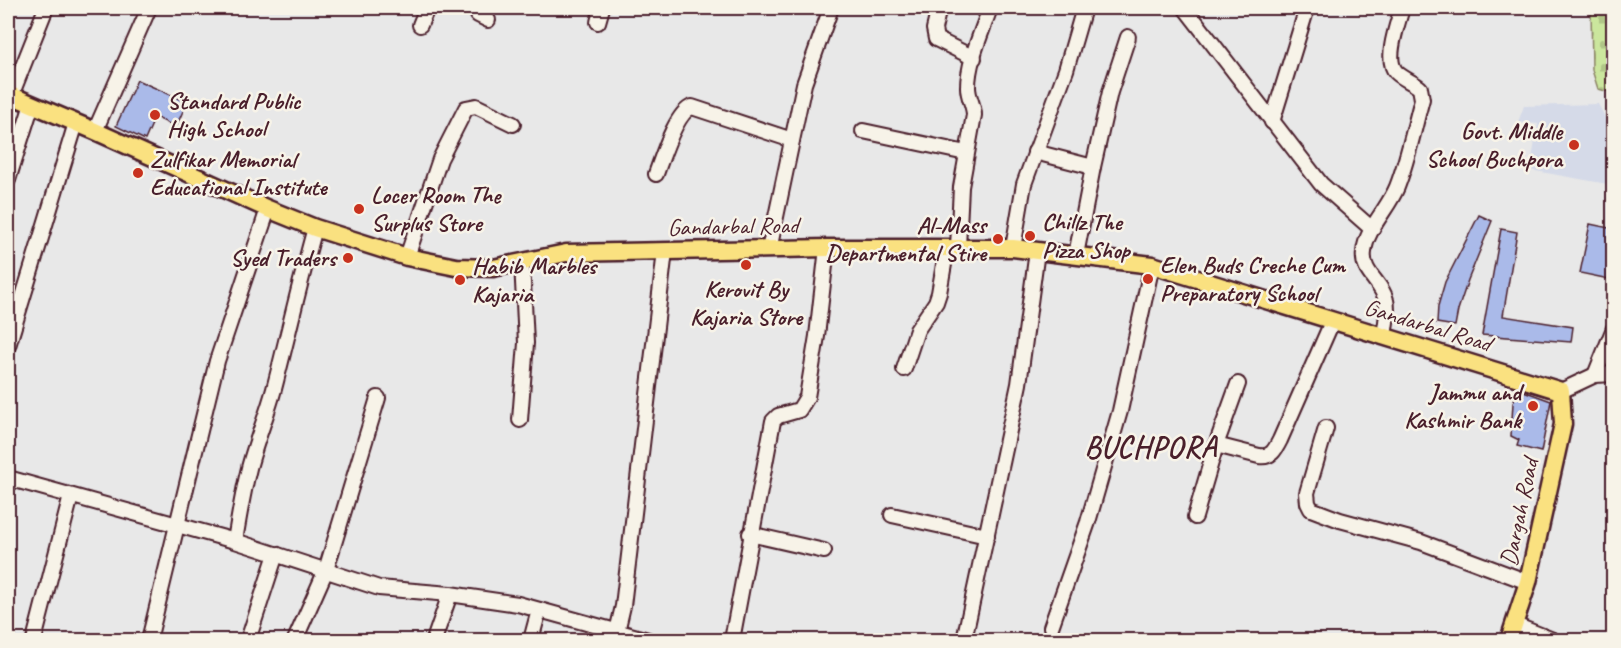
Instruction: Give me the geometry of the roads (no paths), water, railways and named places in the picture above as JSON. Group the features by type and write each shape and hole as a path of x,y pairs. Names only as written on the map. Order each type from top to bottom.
{"main road":[{"name":"Gandarbal Road","path":"9,95 315,228 407,257 456,267 493,267 566,253 665,251 952,247 1012,248 1076,255 1152,265 1561,392"},
{"name":"Dargah Road","path":"1512,633 1528,582 1563,424 1561,392"}],"street":[{"path":"9,95 46,8"},
{"path":"95,131 149,8"},
{"path":"420,25 427,8"},
{"path":"477,8 478,15 488,20"},
{"path":"598,22 602,8"},
{"path":"769,250 804,84 831,8"},
{"path":"939,8 934,29 936,39 974,58"},
{"path":"903,369 917,330 936,302 952,247 960,187 974,116 968,89 974,58 990,8"},
{"path":"1012,248 1024,184 1066,70 1084,8"},
{"path":"1185,8 1321,184 1372,229"},
{"path":"1272,122 1307,8"},
{"path":"1383,337 1387,301 1365,268 1364,244 1397,188 1422,99 1420,88 1399,75 1391,62 1402,8"},
{"path":"1076,255 1110,92 1128,37"},
{"path":"8,180 32,104"},
{"path":"407,257 440,159 466,108 476,106 513,123"},
{"path":"656,174 676,125 684,112 692,107 792,140"},
{"path":"8,346 76,123"},
{"path":"863,131 966,153"},
{"path":"1035,152 1093,167"},
{"path":"149,640 217,361 268,209"},
{"path":"236,541 250,465 271,399 315,228"},
{"path":"732,640 750,534 773,421 778,416 799,410 807,397 827,248"},
{"path":"616,637 623,606 632,538 665,251"},
{"path":"964,640 1019,384 1038,251"},
{"path":"520,420 526,343 522,262"},
{"path":"1051,627 1088,522 1120,411 1152,265"},
{"path":"1216,445 1259,456 1271,455 1280,440 1332,322"},
{"path":"1595,375 1614,328"},
{"path":"1561,392 1595,375 1614,374"},
{"path":"1195,517 1216,445 1238,384"},
{"path":"295,640 326,570 378,398"},
{"path":"1326,428 1307,493 1311,509 1340,520 1421,542 1528,582"},
{"path":"8,478 176,523 389,590 496,600 540,610 616,637 648,640"},
{"path":"34,640 71,496"},
{"path":"892,515 987,536"},
{"path":"750,534 824,551"},
{"path":"248,640 276,554"},
{"path":"434,640 450,594"},
{"path":"531,640 540,610"},
{"path":"1512,633 1553,640"}],"place":[{"name":"Standard Public High School","path":"155,115"},
{"name":"Govt. Middle School Buchpora","path":"1574,145"},
{"name":"Zulfikar Memorial Educational Institute","path":"138,173"},
{"name":"Locer Room The Surplus Store","path":"359,209"},
{"name":"Chillz The Pizza Shop","path":"1030,236"},
{"name":"Al-Mass Departmental Stire","path":"998,239"},
{"name":"Syed Traders","path":"348,258"},
{"name":"Kerovit By Kajaria Store","path":"746,265"},
{"name":"Elen Buds Creche Cum Preparatory School","path":"1148,279"},
{"name":"Habib Marbles Kajaria","path":"460,280"},
{"name":"Jammu and Kashmir Bank","path":"1533,406"}],"district":[{"name":"BUCHPORA","path":"1151,447"}]}
